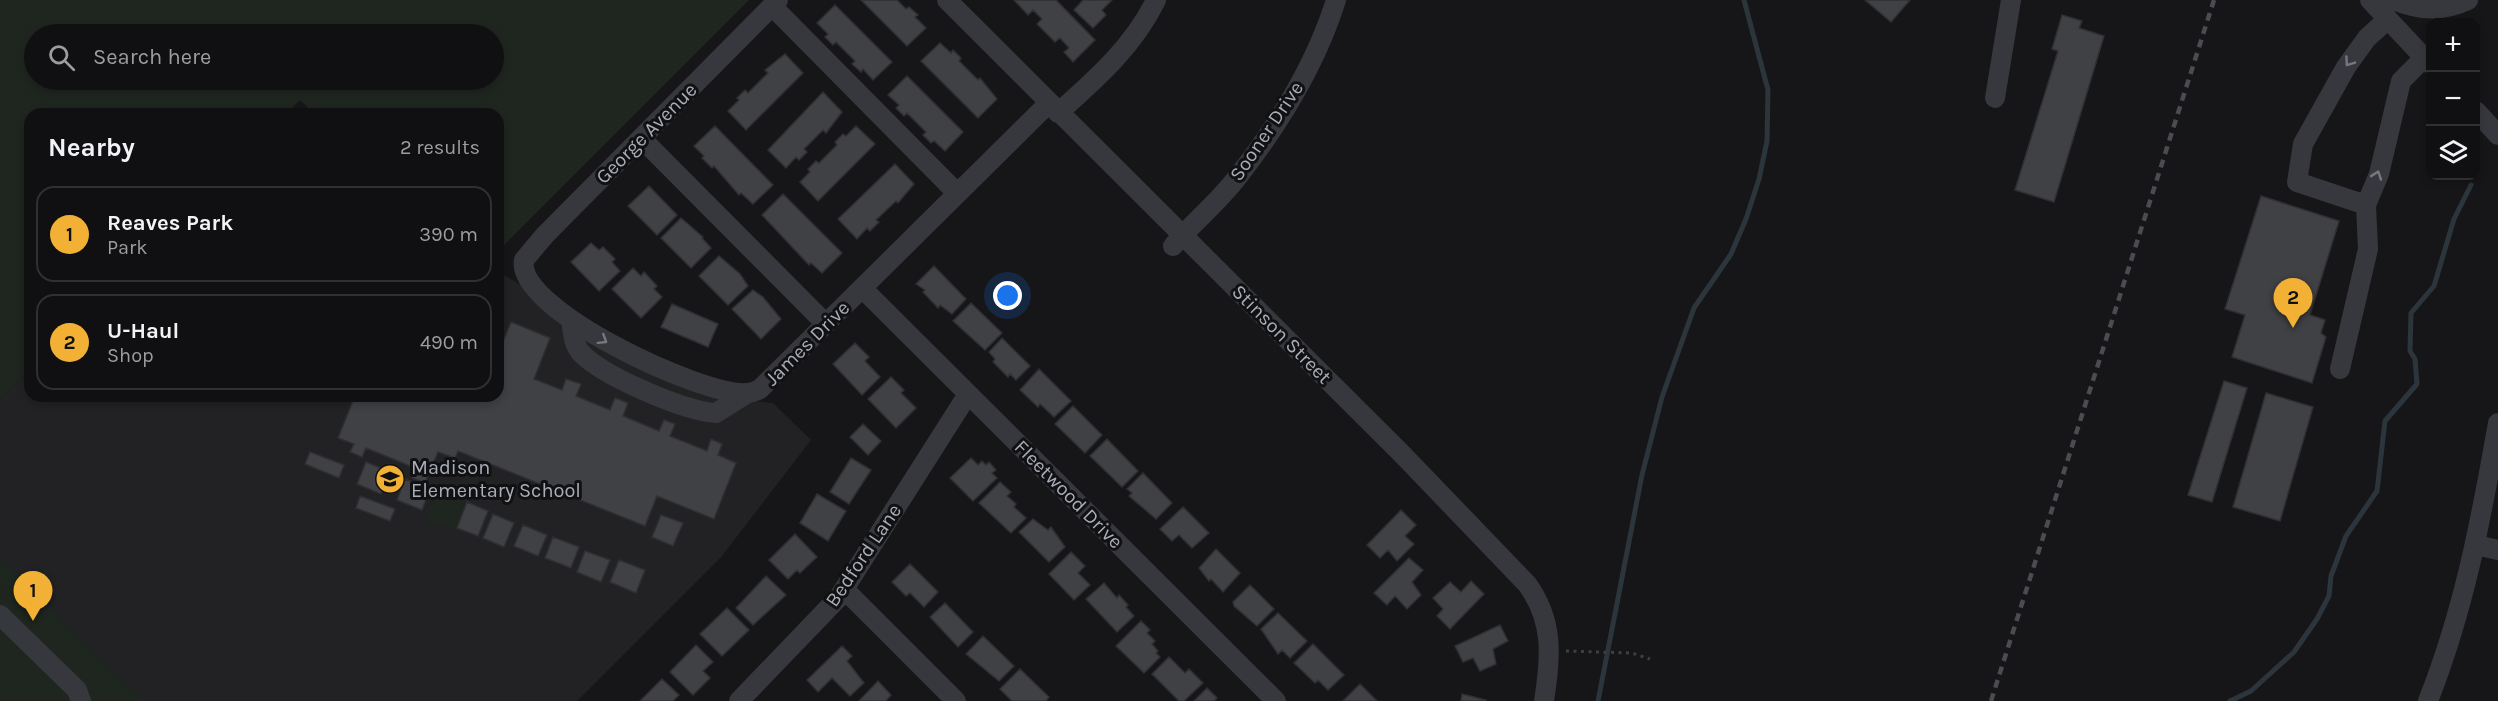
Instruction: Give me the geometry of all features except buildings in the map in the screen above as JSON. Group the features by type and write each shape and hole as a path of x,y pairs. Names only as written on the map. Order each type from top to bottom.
{"street":[{"name":"Stinson Street","path":"947,0 1053,108 1177,240 1516,571 1534,594 1547,622 1550,651 1544,701"},
{"name":"James Drive","path":"526,273 539,291 571,320 613,346 677,376 727,391 746,393 760,389 771,381 957,193 1053,108 1114,62 1145,22 1156,0"},
{"name":"Sooner Drive","path":"1177,240 1236,179 1291,99 1336,0"},
{"path":"1995,98 2011,0"},
{"path":"2370,0 2391,9 2428,10 2450,7 2468,0"},
{"path":"775,3 957,193"},
{"name":"George Avenue","path":"526,273 524,260 532,248 775,3"},
{"path":"2391,9 2426,60"},
{"path":"2366,205 2297,182 2304,144 2340,77 2391,9"},
{"path":"2340,369 2368,249 2366,205 2379,174 2401,81 2426,62"},
{"path":"2480,116 2498,135"},
{"path":"641,138 826,324"},
{"name":"Fleetwood Drive","path":"862,288 1276,701"},
{"name":"Bedford Lane","path":"739,701 844,589 968,394"},
{"path":"2428,701 2450,646 2476,545 2498,423"},
{"path":"2476,545 2498,550"},
{"path":"844,589 956,701"},
{"path":"0,615 77,690 81,701"}],"path":[{"path":"1550,651 1632,653 1650,659"}],"shaded area":[{"path":"0,0 749,0 504,245 504,108 309,108 300,100 292,108 24,108 24,375 0,399"},
{"name":"Madison Elementary School","path":"504,275 726,398 773,403 811,440 722,556 577,701 146,701 0,555 0,399 24,375 24,402 504,402"},
{"path":"440,482 471,494 455,531 426,519"},
{"path":"0,555 146,701 0,701"}],"waterway":[{"path":"1598,701 1642,475 1662,397 1694,308 1731,254 1746,219 1759,179 1767,141 1768,90 1744,0"},
{"path":"2230,701 2251,691 2294,652 2317,619 2329,596 2331,576 2346,536 2377,491 2385,421 2417,384 2415,359 2410,351 2411,313 2434,286 2454,219 2471,185"}],"railway":[{"path":"1991,701 2214,0"}],"place":[{"name":"U-Haul","path":"2293,328"},
{"name":"Madison Elementary School","path":"390,479"},
{"name":"Reaves Park","path":"33,621"}]}
